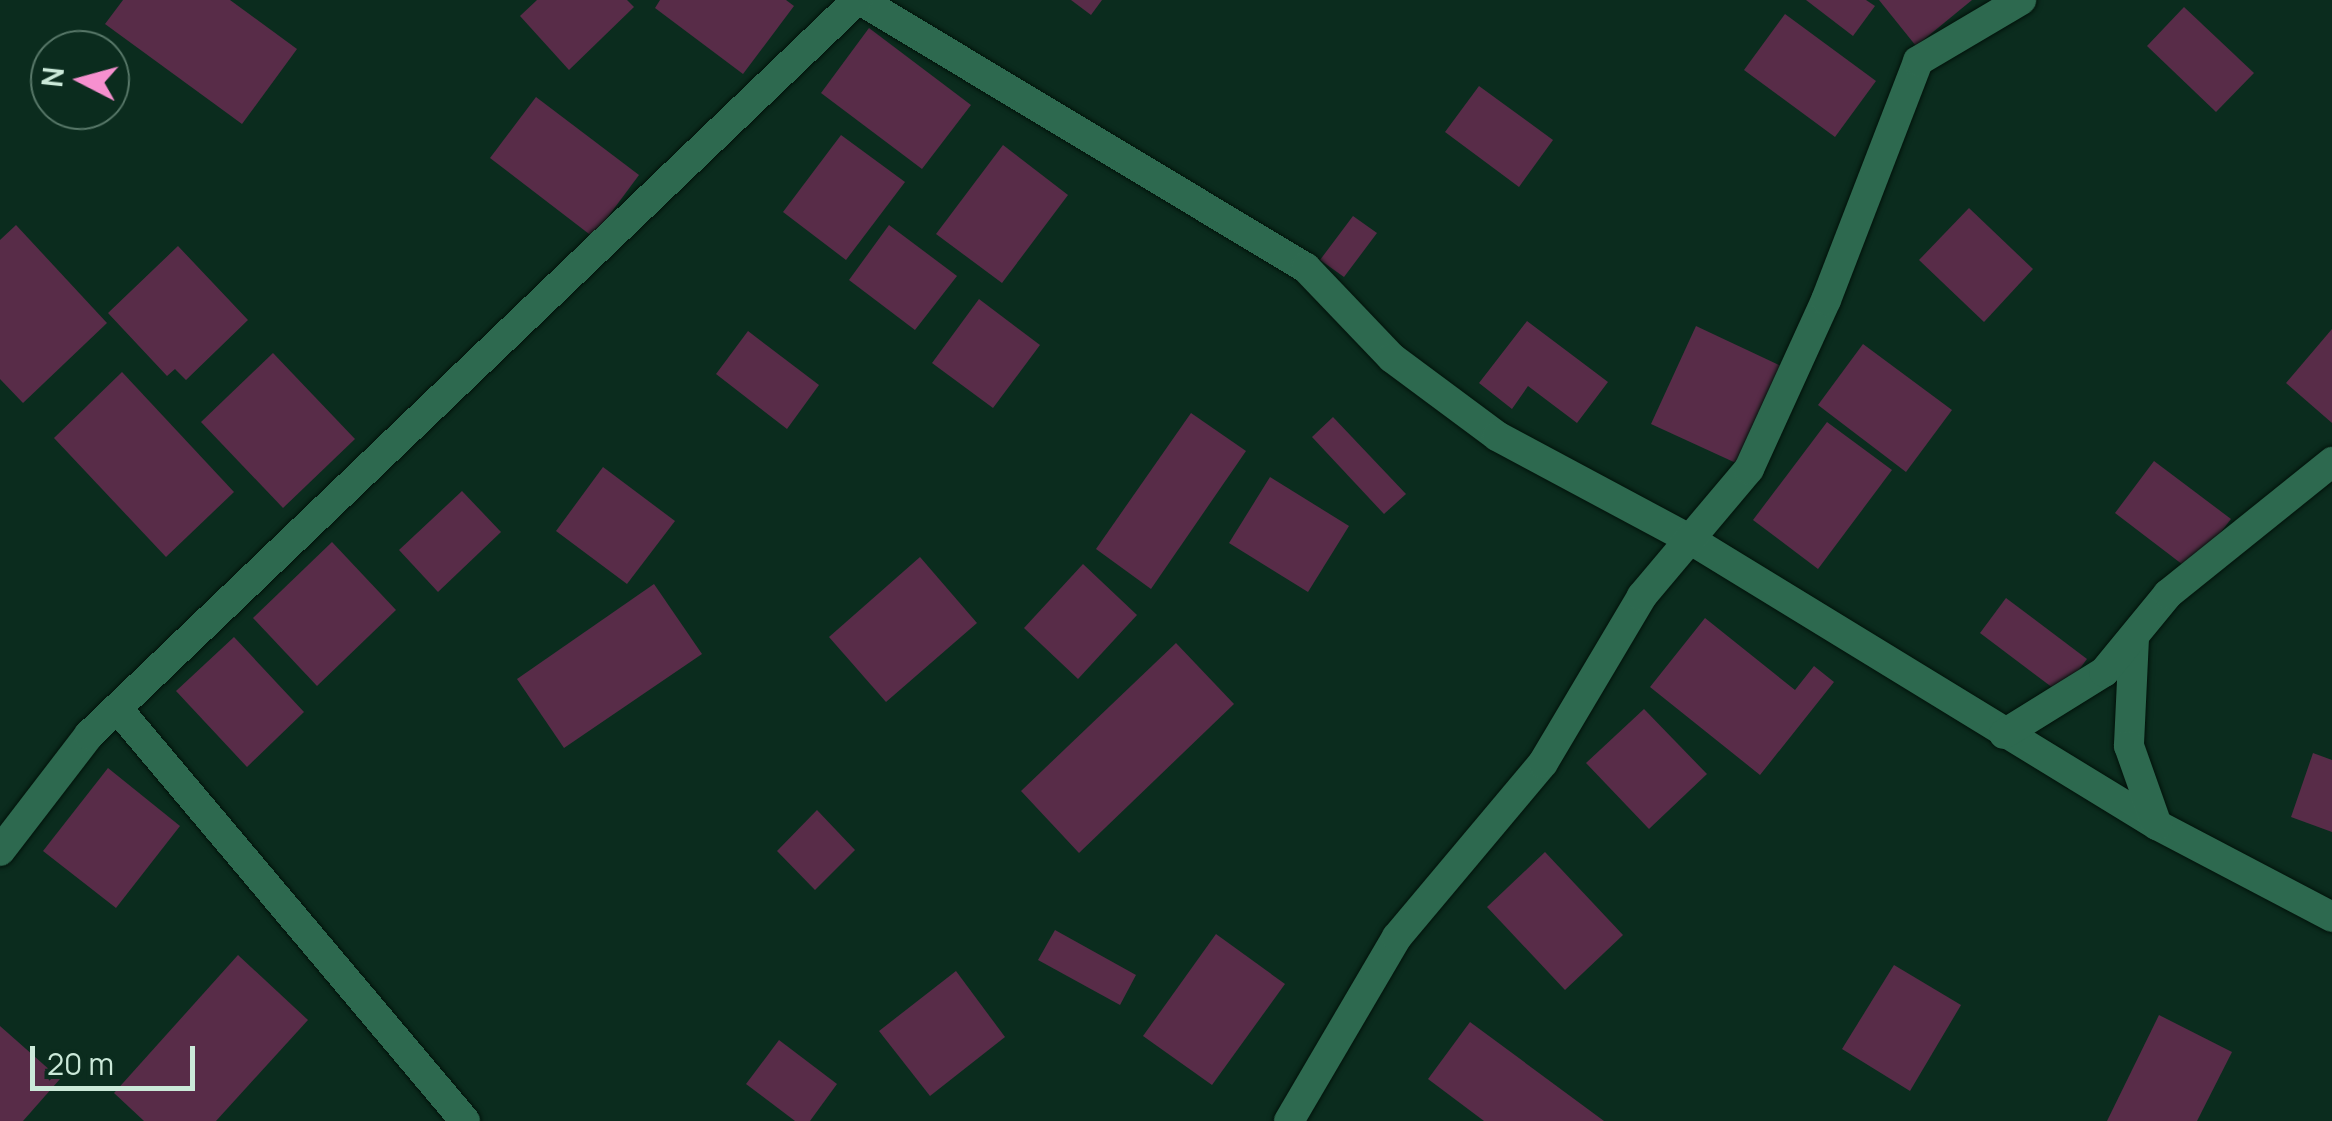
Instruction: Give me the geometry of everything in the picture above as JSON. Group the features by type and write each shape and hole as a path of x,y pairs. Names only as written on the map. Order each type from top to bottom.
{"street":[{"path":"0,851 118,708 858,0 1306,268 1368,336 1446,400 1691,540 2156,825 2332,917"},
{"path":"1288,1121 1398,937 1544,763 1642,596 1749,469 1826,300 1918,60 2021,0"},
{"path":"2004,734 2104,672 2168,594 2332,462"},
{"path":"2134,638 2129,746 2156,825"},
{"path":"118,708 465,1121"}],"building":[{"path":"123,0 230,0 297,49 242,124 130,42 130,30 113,30 105,24"},
{"path":"537,0 627,0 634,7 569,70 520,16"},
{"path":"660,0 786,0 794,6 743,74 655,8"},
{"path":"1071,0 1102,0 1091,15"},
{"path":"1806,0 1866,0 1875,6 1853,36"},
{"path":"1879,0 1972,0 1916,46"},
{"path":"2184,7 2254,73 2216,112 2147,46"},
{"path":"1785,14 1876,81 1835,137 1744,70"},
{"path":"869,28 971,105 922,169 821,93"},
{"path":"1479,86 1553,140 1519,187 1445,132"},
{"path":"536,97 639,175 593,237 490,158"},
{"path":"841,135 905,182 846,260 783,212"},
{"path":"1003,145 1068,195 1002,283 936,234"},
{"path":"1969,208 2033,269 1984,322 1919,260"},
{"path":"1353,216 1377,233 1344,277 1320,260"},
{"path":"16,225 107,323 23,403 0,379 0,240"},
{"path":"889,225 957,276 915,330 849,280"},
{"path":"178,246 248,320 186,380 175,369 167,376 108,313"},
{"path":"979,299 1040,345 993,408 932,363"},
{"path":"1527,321 1608,382 1577,423 1528,386 1512,409 1479,383"},
{"path":"1696,326 1794,372 1749,469 1651,424"},
{"path":"2332,329 2332,423 2286,383"},
{"path":"748,331 819,385 787,429 716,374"},
{"path":"1863,344 1952,410 1906,472 1818,405"},
{"path":"273,353 355,439 283,508 201,422"},
{"path":"122,372 234,492 166,557 54,438"},
{"path":"1191,413 1246,451 1151,589 1096,549"},
{"path":"1333,417 1406,494 1384,514 1312,437"},
{"path":"1827,422 1892,470 1818,569 1753,520"},
{"path":"2154,461 2231,519 2191,571 2115,513"},
{"path":"603,467 675,521 627,584 556,531"},
{"path":"1270,477 1349,526 1308,592 1229,543"},
{"path":"462,491 501,532 438,592 399,550"},
{"path":"332,542 396,610 317,686 253,618"},
{"path":"920,557 977,623 886,702 829,637"},
{"path":"1083,564 1137,615 1078,679 1024,628"},
{"path":"654,584 702,654 564,748 517,679"},
{"path":"2006,598 2087,659 2061,694 1980,633"},
{"path":"1705,618 1795,690 1814,666 1834,682 1760,775 1650,687"},
{"path":"234,637 304,712 247,767 176,691"},
{"path":"1176,643 1234,704 1079,853 1021,791"},
{"path":"1644,709 1707,774 1649,829 1586,763"},
{"path":"2313,753 2332,760 2332,832 2291,817"},
{"path":"108,768 180,826 116,908 43,851"},
{"path":"817,810 855,850 815,890 777,851"},
{"path":"1545,852 1623,935 1565,990 1487,907"},
{"path":"1055,930 1136,975 1120,1005 1038,960"},
{"path":"1216,934 1285,984 1212,1085 1143,1036"},
{"path":"238,955 308,1020 216,1121 144,1121 114,1093"},
{"path":"1894,965 1961,1005 1910,1091 1842,1049"},
{"path":"956,971 1005,1037 930,1096 879,1031"},
{"path":"2159,1015 2232,1052 2197,1121 2107,1121"},
{"path":"1470,1022 1604,1121 1484,1121 1428,1079"},
{"path":"0,1026 60,1079 23,1121 0,1121"},
{"path":"779,1040 837,1084 810,1121 795,1121 746,1084"}]}
